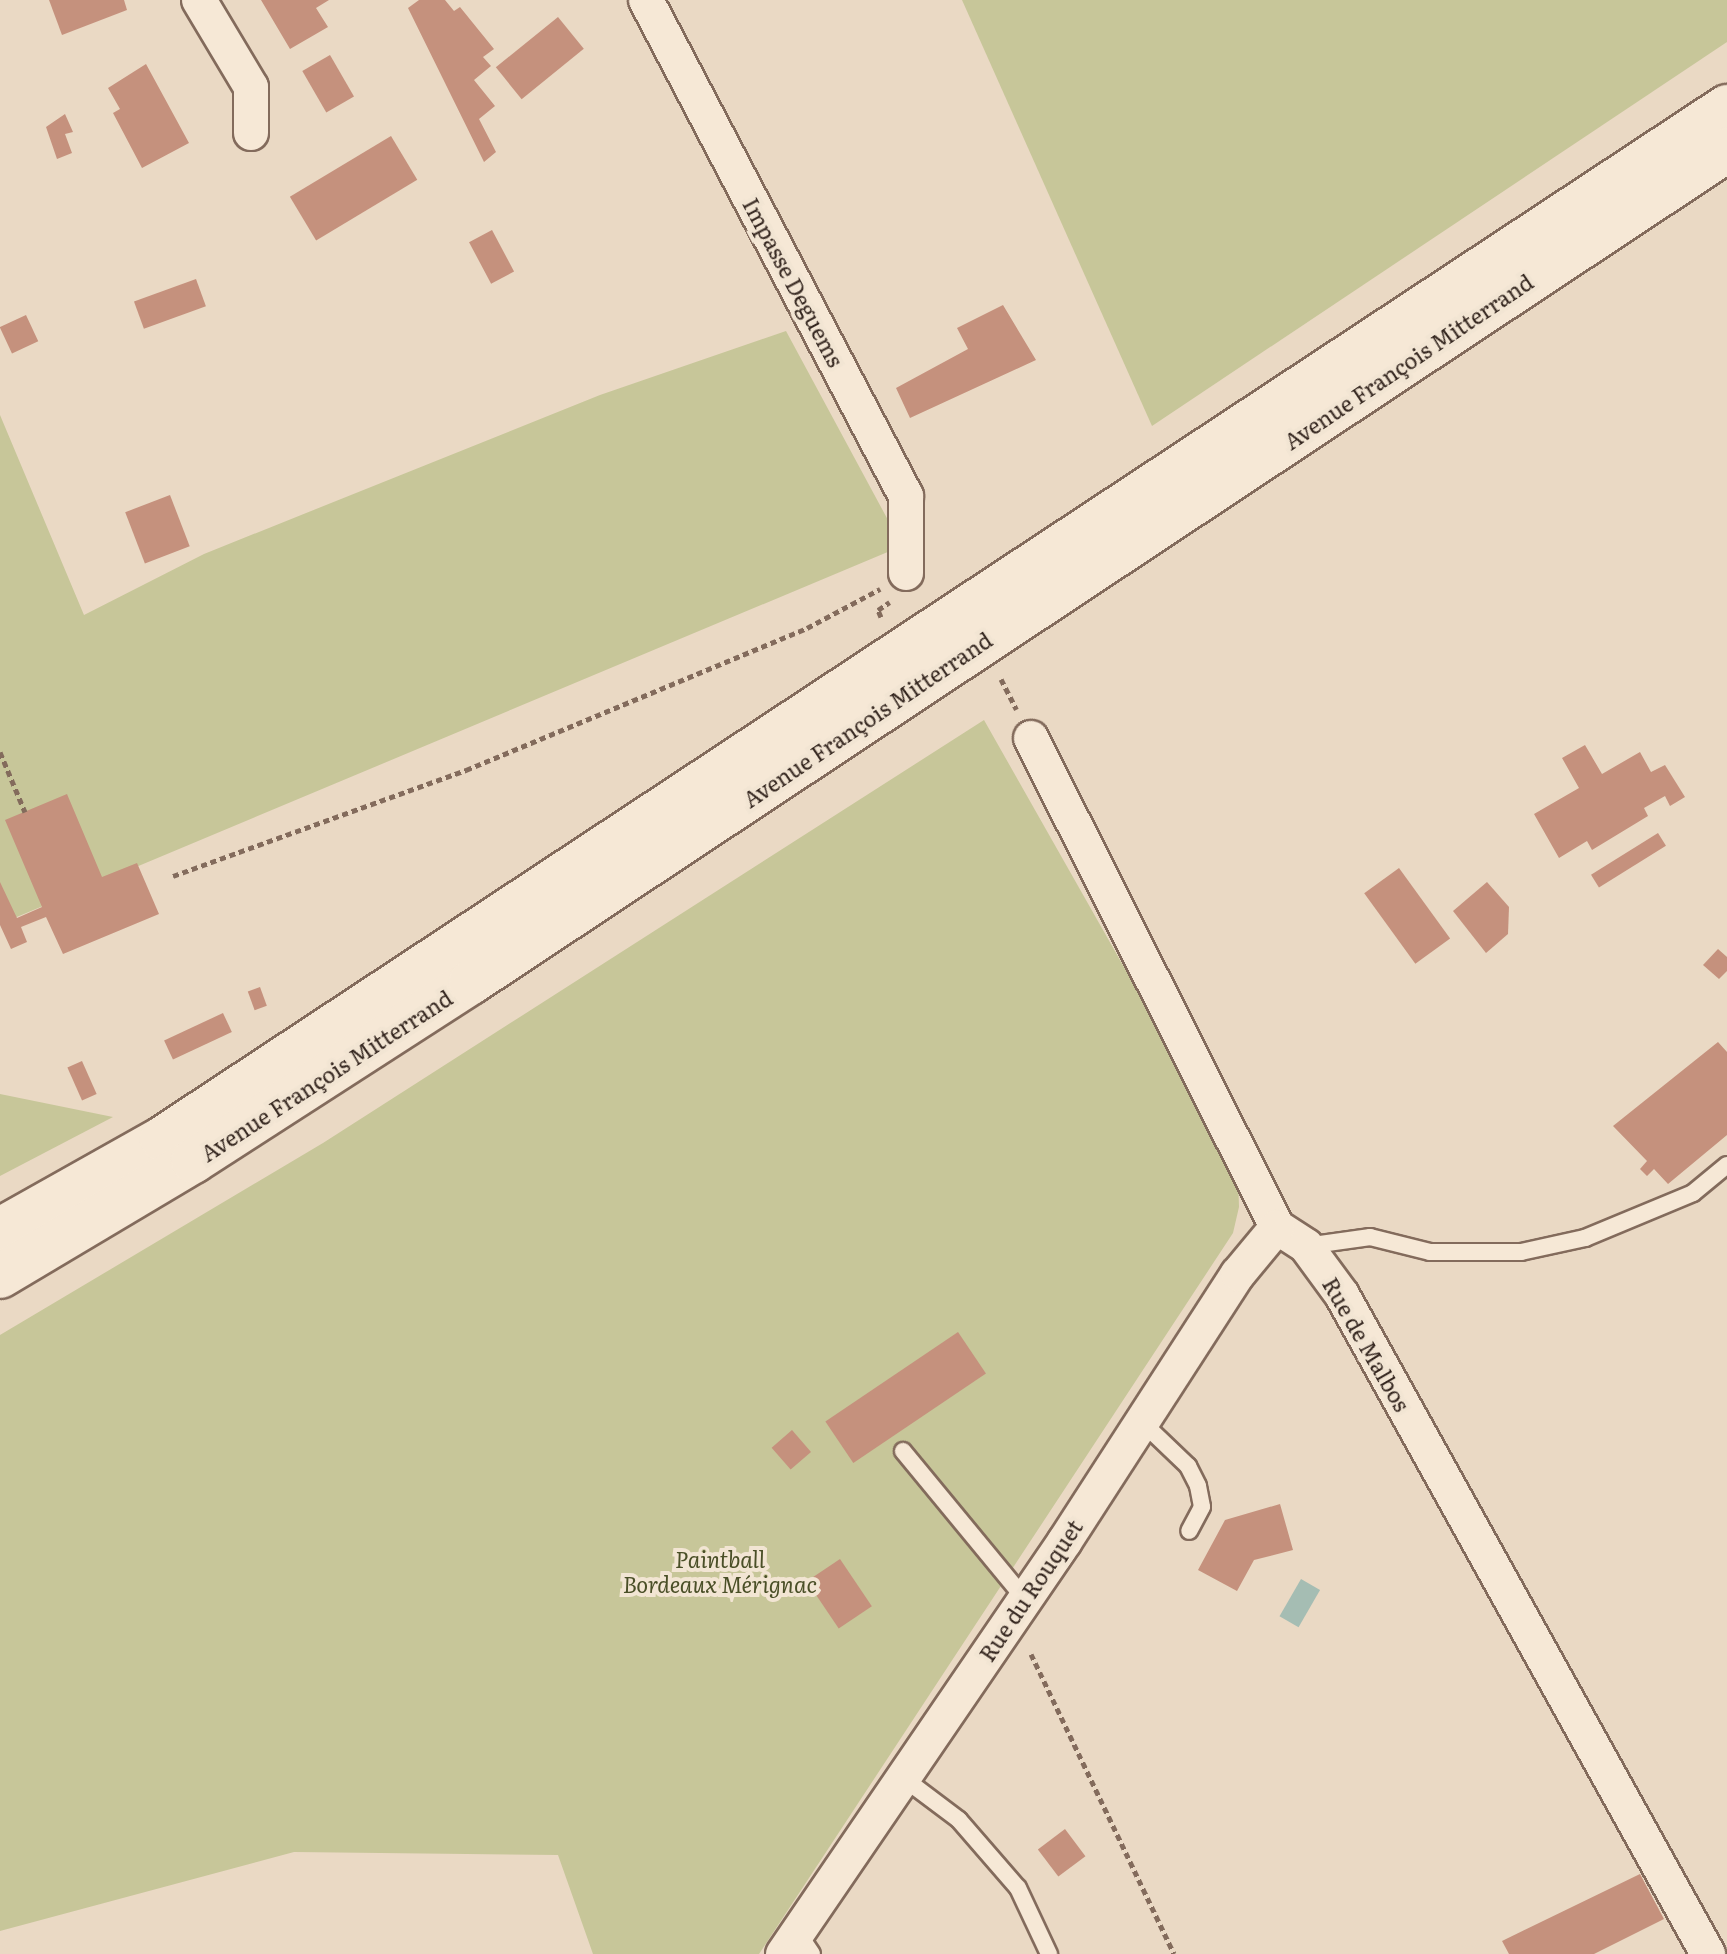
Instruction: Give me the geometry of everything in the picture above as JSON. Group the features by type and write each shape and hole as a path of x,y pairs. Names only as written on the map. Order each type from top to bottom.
{"main road":[{"name":"Avenue François Mitterrand","path":"0,1230 201,1114 1727,107"},
{"name":"Avenue François Mitterrand","path":"0,1276 193,1161 484,974 1727,150"}],"street":[{"path":"199,0 251,87 251,133"},
{"name":"Impasse Deguems","path":"646,0 906,496 906,573"},
{"path":"1031,738 1277,1227"},
{"name":"Rue de Malbos","path":"1277,1227 1306,1246 1342,1295 1708,1954"},
{"name":"Rue du Rouquet","path":"798,1947 902,1777 1019,1608 1238,1274 1277,1227"}],"lane":[{"path":"1306,1246 1370,1237 1430,1252 1521,1252 1585,1238 1693,1193 1727,1165"},
{"path":"1142,1422 1188,1466 1198,1486 1202,1507 1189,1531"},
{"path":"903,1451 1019,1608"},
{"path":"902,1777 959,1820 1018,1888 1049,1954"}],"path":[{"path":"173,876 466,770 807,628 906,573"},
{"path":"0,752 25,812"},
{"path":"1019,1608 1174,1954"}],"green space":[{"path":"962,0 1727,0 1727,42 1152,426"},
{"path":"786,331 902,546 0,924 0,415 84,615 204,554 600,395"},
{"name":"Paintball Bordeaux Mérignac","path":"984,720 1205,1110 1238,1175 1239,1207 1233,1233 759,1954 593,1954 558,1855 294,1852 0,1931 0,1335 323,1143"},
{"path":"0,1094 113,1117 0,1176"}],"shaded area":[{"path":"1301,1579 1320,1590 1299,1627 1280,1616"}],"building":[{"path":"49,0 124,0 127,10 62,35"},
{"path":"261,0 329,0 316,8 328,27 290,49"},
{"path":"419,0 445,0 454,11 460,7 494,49 483,57 491,66 474,80 495,106 479,119 496,152 484,162 408,8"},
{"path":"558,17 584,49 522,99 496,67"},
{"path":"330,55 354,97 326,113 302,71"},
{"path":"146,64 189,143 142,168 113,113 120,109 108,88"},
{"path":"65,114 73,132 65,134 72,153 57,159 46,127"},
{"path":"391,136 417,180 316,240 290,197"},
{"path":"492,230 514,271 491,284 469,242"},
{"path":"196,279 206,306 144,329 134,302"},
{"path":"1003,305 1036,360 910,418 896,388 968,349 957,328"},
{"path":"26,315 38,341 12,354 0,327"},
{"path":"170,495 190,546 145,564 125,512"},
{"path":"1585,745 1602,774 1640,752 1651,772 1665,765 1685,797 1670,806 1665,796 1644,808 1648,816 1592,850 1587,841 1559,858 1534,814 1579,788 1562,758"},
{"path":"67,794 102,877 137,863 159,914 63,954 46,917 21,927 27,942 11,949 0,925 0,882 17,918 42,907 5,820"},
{"path":"1658,833 1666,846 1599,888 1591,875"},
{"path":"1399,868 1450,938 1415,964 1364,893"},
{"path":"1487,882 1509,907 1508,934 1486,953 1453,911"},
{"path":"1718,949 1727,957 1727,971 1719,979 1703,965"},
{"path":"260,987 267,1006 255,1010 248,991"},
{"path":"223,1013 232,1032 173,1060 164,1040"},
{"path":"1718,1042 1727,1052 1727,1135 1668,1184 1654,1169 1647,1176 1640,1169 1647,1161 1613,1126"},
{"path":"82,1061 97,1094 82,1100 67,1068"},
{"path":"958,1332 986,1373 853,1463 825,1421"},
{"path":"792,1430 811,1452 791,1470 772,1448"},
{"path":"1280,1504 1293,1550 1254,1560 1237,1591 1198,1570 1225,1520"},
{"path":"840,1559 872,1606 839,1629 807,1581"},
{"path":"1065,1829 1085,1856 1058,1877 1038,1849"},
{"path":"1640,1874 1664,1919 1594,1954 1509,1954 1502,1941"}]}
